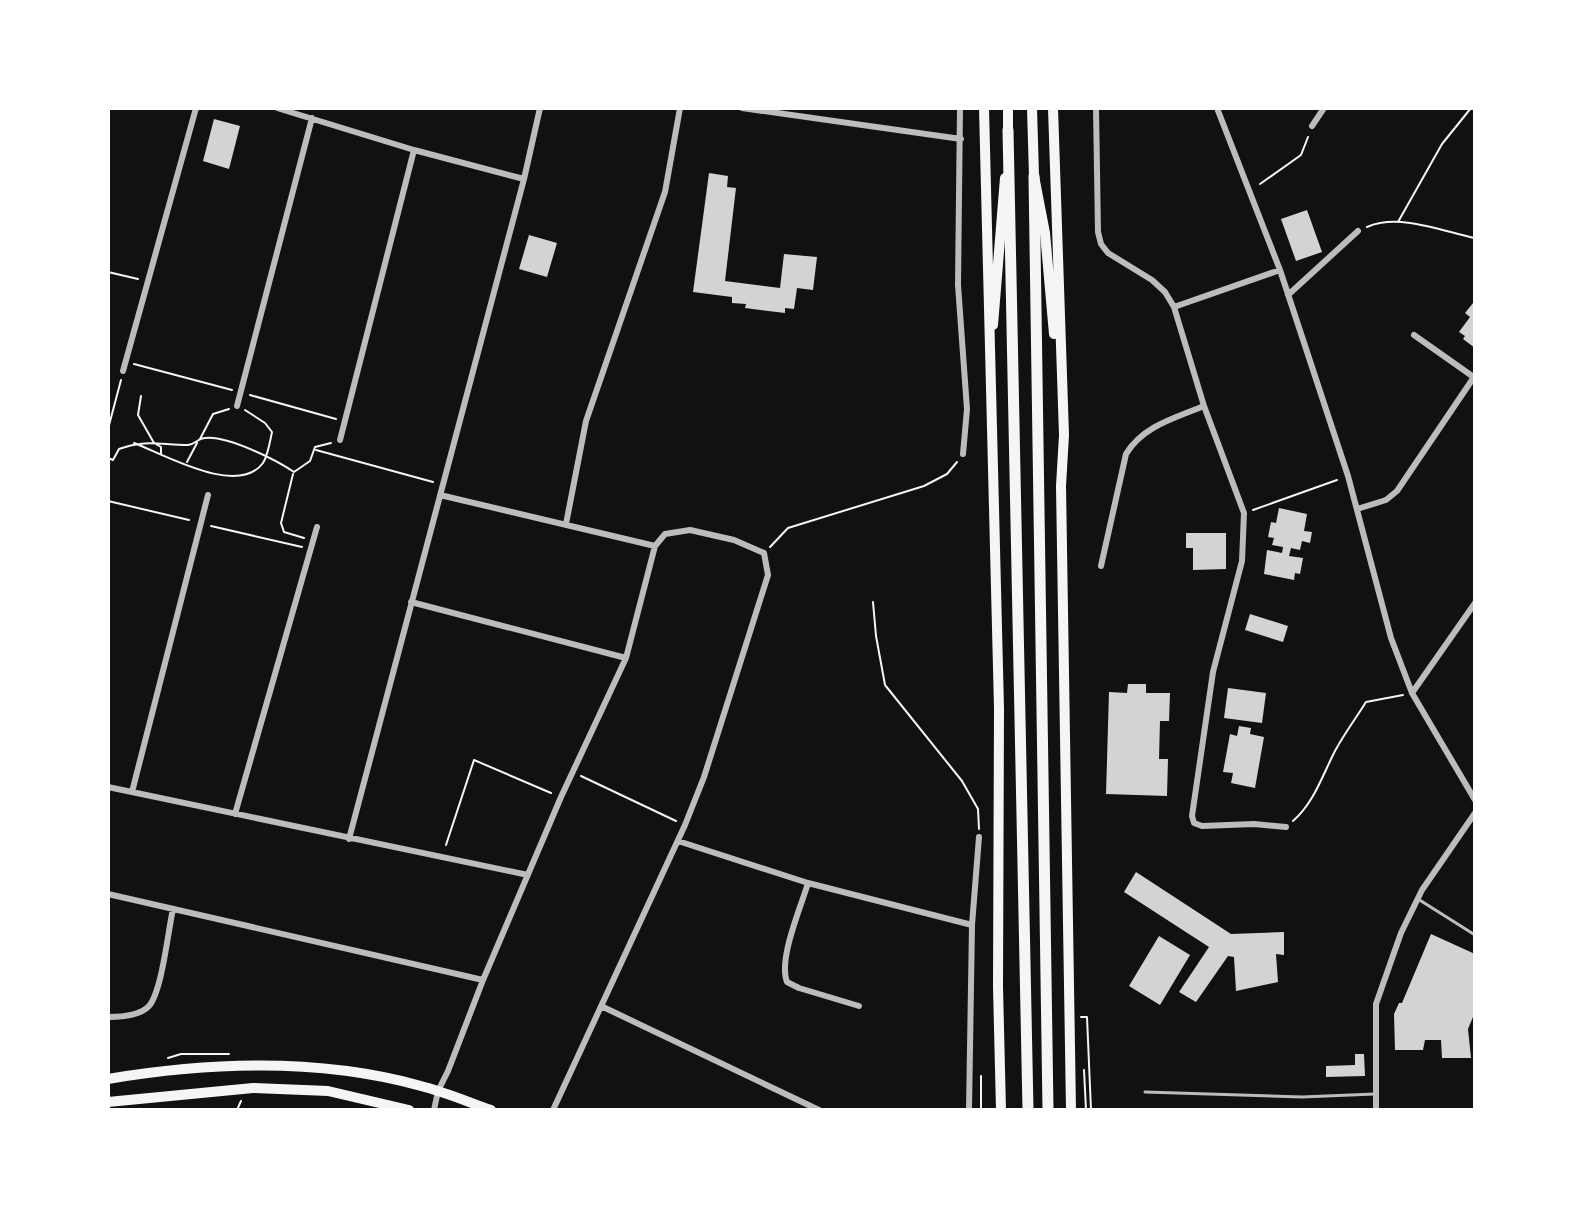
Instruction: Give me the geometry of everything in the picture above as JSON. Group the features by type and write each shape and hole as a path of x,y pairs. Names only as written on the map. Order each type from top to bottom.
{"highway":[{"path":"1008,130 1028,1110"},
{"path":"1034,176 1048,1110"}],"main road":[{"path":"984,108 999,708 1001,1110"},
{"path":"989,375 1008,108"},
{"path":"1032,108 1034,176 1045,233 1064,435"},
{"path":"1053,108 1064,435 1061,486 1071,1110"},
{"path":"108,1079 231,1065 302,1067 366,1075 438,1091 491,1110"},
{"path":"108,1102 253,1088 328,1091 409,1110"}],"street":[{"path":"123,371 196,108"},
{"path":"277,108 414,150 524,179"},
{"path":"349,839 524,179 540,108"},
{"path":"566,524 586,421 665,192 680,108"},
{"path":"742,108 961,139"},
{"path":"960,108 958,285 967,409 963,454"},
{"path":"1096,108 1098,232 1101,244 1108,253 1152,280 1165,292 1174,307 1204,406 1244,513 1242,561 1213,672 1192,816 1194,823 1202,826 1254,824 1286,827"},
{"path":"1217,108 1280,270 1348,476 1391,638 1412,693 1475,800"},
{"path":"1312,126 1324,108"},
{"path":"237,406 312,118"},
{"path":"340,440 414,150"},
{"path":"1288,295 1358,231"},
{"path":"1174,307 1280,270"},
{"path":"1357,509 1386,500 1397,491 1474,378 1414,335"},
{"path":"1101,566 1126,454 1134,441 1148,430 1204,406"},
{"path":"132,792 208,495"},
{"path":"440,495 655,546"},
{"path":"235,814 317,527"},
{"path":"434,1110 438,1091 483,980 561,797 626,658 655,546 665,534 690,530 734,540 764,553 768,575 704,777 678,841 553,1110"},
{"path":"411,602 626,658"},
{"path":"1412,693 1475,603"},
{"path":"108,787 528,875"},
{"path":"1376,1110 1376,1004 1401,933 1418,899 1475,813"},
{"path":"1467,826 1475,834"},
{"path":"969,1110 972,925 979,837"},
{"path":"678,841 808,883 972,925"},
{"path":"808,883 787,954 784,973 787,982 859,1006"},
{"path":"108,894 483,980"},
{"path":"108,1017 124,1017 148,1008 157,992 173,909"},
{"path":"601,1006 819,1110"}],"lane":[{"path":"1418,899 1475,935"},
{"path":"1145,1092 1302,1097 1375,1094"}],"path":[{"path":"1398,222 1442,144 1471,108"},
{"path":"1249,192 1301,155 1312,126"},
{"path":"1358,231 1378,222 1398,222 1475,238"},
{"path":"108,272 148,282"},
{"path":"108,429 123,371"},
{"path":"141,396 138,415 154,443 161,447 161,454"},
{"path":"134,443 219,476 237,476 249,475 265,457 272,432 265,423 237,406 213,414 186,463"},
{"path":"200,439 221,440 294,472"},
{"path":"313,540 284,532 281,523 294,472 310,461 315,447 340,440"},
{"path":"108,458 113,460 119,449 134,443 197,443"},
{"path":"314,450 442,485"},
{"path":"764,553 788,528 924,486 947,474 963,454"},
{"path":"1244,513 1348,476"},
{"path":"873,602 885,685 962,781 978,809 979,837"},
{"path":"1286,827 1302,813 1337,747 1366,702 1412,693"},
{"path":"442,858 474,760 561,797"},
{"path":"574,772 685,825"},
{"path":"1081,1017 1087,1017 1091,1110"},
{"path":"981,1069 981,1110"},
{"path":"237,1110 241,1101"}],"building":[{"path":"214,119 240,126 229,169 203,161"},
{"path":"709,173 728,176 727,187 736,188 725,281 780,288 784,254 817,257 813,290 797,288 794,309 785,308 785,313 745,308 746,304 732,303 732,297 693,292"},
{"path":"1307,210 1322,252 1296,261 1281,219"},
{"path":"529,235 557,243 547,277 519,269"},
{"path":"1473,303 1475,348 1459,332 1470,317 1465,313"},
{"path":"1279,508 1307,514 1304,531 1312,532 1310,543 1302,541 1300,550 1291,548 1289,556 1303,558 1300,574 1295,573 1294,580 1264,574 1267,550 1282,553 1283,547 1272,545 1274,538 1268,537 1271,522 1276,523"},
{"path":"1186,533 1226,533 1226,569 1193,570 1193,548 1186,548"},
{"path":"1250,614 1288,626 1283,642 1245,630"},
{"path":"1128,684 1146,684 1146,693 1170,693 1169,721 1160,721 1159,759 1168,759 1167,796 1106,794 1109,692 1127,693"},
{"path":"1228,688 1266,693 1262,723 1224,718"},
{"path":"1239,726 1251,728 1250,734 1264,737 1255,788 1231,783 1233,773 1223,772 1230,734 1237,736"},
{"path":"1136,872 1231,934 1284,932 1284,955 1276,954 1278,982 1236,991 1234,957 1228,956 1196,1002 1179,992 1209,947 1124,892"},
{"path":"1431,934 1475,954 1475,1012 1468,1029 1471,1058 1442,1058 1441,1040 1425,1040 1423,1050 1395,1050 1394,1014 1399,1003 1402,1003"},
{"path":"1159,936 1190,955 1160,1005 1129,986"},
{"path":"1355,1054 1364,1054 1365,1076 1326,1077 1326,1066 1355,1065"}]}
